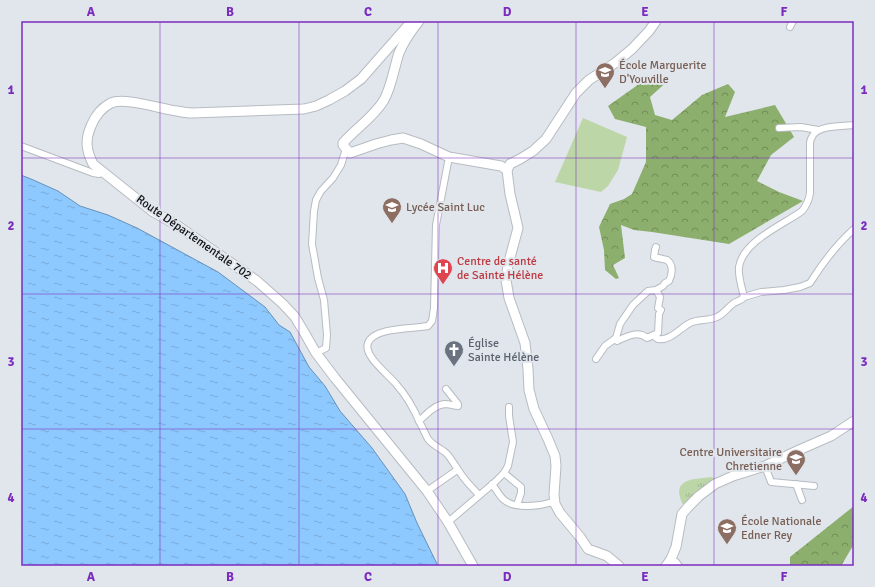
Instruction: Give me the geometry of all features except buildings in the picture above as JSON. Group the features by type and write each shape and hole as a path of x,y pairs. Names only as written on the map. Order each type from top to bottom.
{"street":[{"name":"Route Départementale 702","path":"412,21 361,79 345,91 316,106 304,109 192,113 178,112 138,103 112,102 103,108 94,119 88,131 86,144 93,164 152,211 178,226 257,281 295,317 316,353 427,491 448,522 473,566"},
{"path":"350,153 343,143 376,111 384,100 400,52 410,32 419,21"},
{"path":"619,566 607,556 588,549 560,513 555,504 555,456 534,409 529,390 528,369 524,343 509,298 506,280 508,265 518,228 510,194 507,170 510,164 528,154 546,139 576,93 589,80 615,63 632,49 656,21"},
{"path":"790,27 793,21"},
{"path":"779,128 801,127 818,130 854,125"},
{"path":"744,297 739,268 745,253 758,240 802,211 809,200 810,143 812,136 818,130"},
{"path":"316,353 326,348 327,335 324,300 318,278 312,244 314,211 316,200 341,165 345,152 350,153 376,144 403,138 421,144 449,157 501,166 507,170"},
{"path":"21,146 94,173 99,174 104,172"},
{"path":"449,157 436,225 434,308 432,321 428,326 377,334 369,341 367,348 381,370 395,382 401,390 420,421 428,439 447,454 457,470 479,495"},
{"path":"654,336 655,338 662,340 667,339 692,322 716,317 744,297 761,292 800,287 810,283 836,248 854,229"},
{"path":"596,359 605,346 616,338 620,324 633,305 648,291 656,290 669,281 672,273 670,264 667,261 654,257 656,247"},
{"path":"615,339 617,341 626,336 638,334 647,338 658,334 659,314 661,310 658,308 660,298 656,290"},
{"path":"420,421 437,406 445,404 458,406 446,389"},
{"path":"448,522 504,473 508,466 513,442 509,407"},
{"path":"668,564 676,547 682,514 689,506 715,484 733,476 765,466 831,436 854,421"},
{"path":"765,466 771,482 814,486"},
{"path":"427,491 457,470"},
{"path":"504,473 521,487 521,493 517,505"},
{"path":"492,484 504,500 512,504 526,506 546,504 555,501"},
{"path":"796,484 802,500"},
{"path":"668,564 676,562 679,566"}],"green space":[{"path":"670,79 650,97 655,115 672,120 702,95 728,84 735,92 725,117 775,105 794,137 771,155 757,181 779,192 803,201 729,244 634,230 621,225 625,258 613,265 619,278 616,279 605,270 604,250 599,227 610,204 624,199 632,194 646,162 646,127 615,119 608,106 639,84"},
{"path":"583,118 627,137 618,170 608,186 601,192 555,182"},
{"path":"711,477 716,481 686,504 682,503 679,490 683,484 694,479"},
{"path":"854,506 854,544 841,566 790,566 790,557"}],"water":[{"path":"21,175 58,191 80,206 108,215 137,228 218,272 265,307 279,325 290,332 309,367 325,386 340,411 372,448 405,494 438,566 21,566"}],"place":[{"name":"École Marguerite D'Youville","path":"605,89"},
{"name":"Lycée Saint Luc","path":"392,224"},
{"name":"Centre de santé de Sainte Hélène","path":"443,285"},
{"name":"Église Sainte Hélène","path":"454,367"},
{"name":"Centre Universitaire Chretienne","path":"796,476"},
{"name":"École Nationale Edner Rey","path":"727,545"}]}
